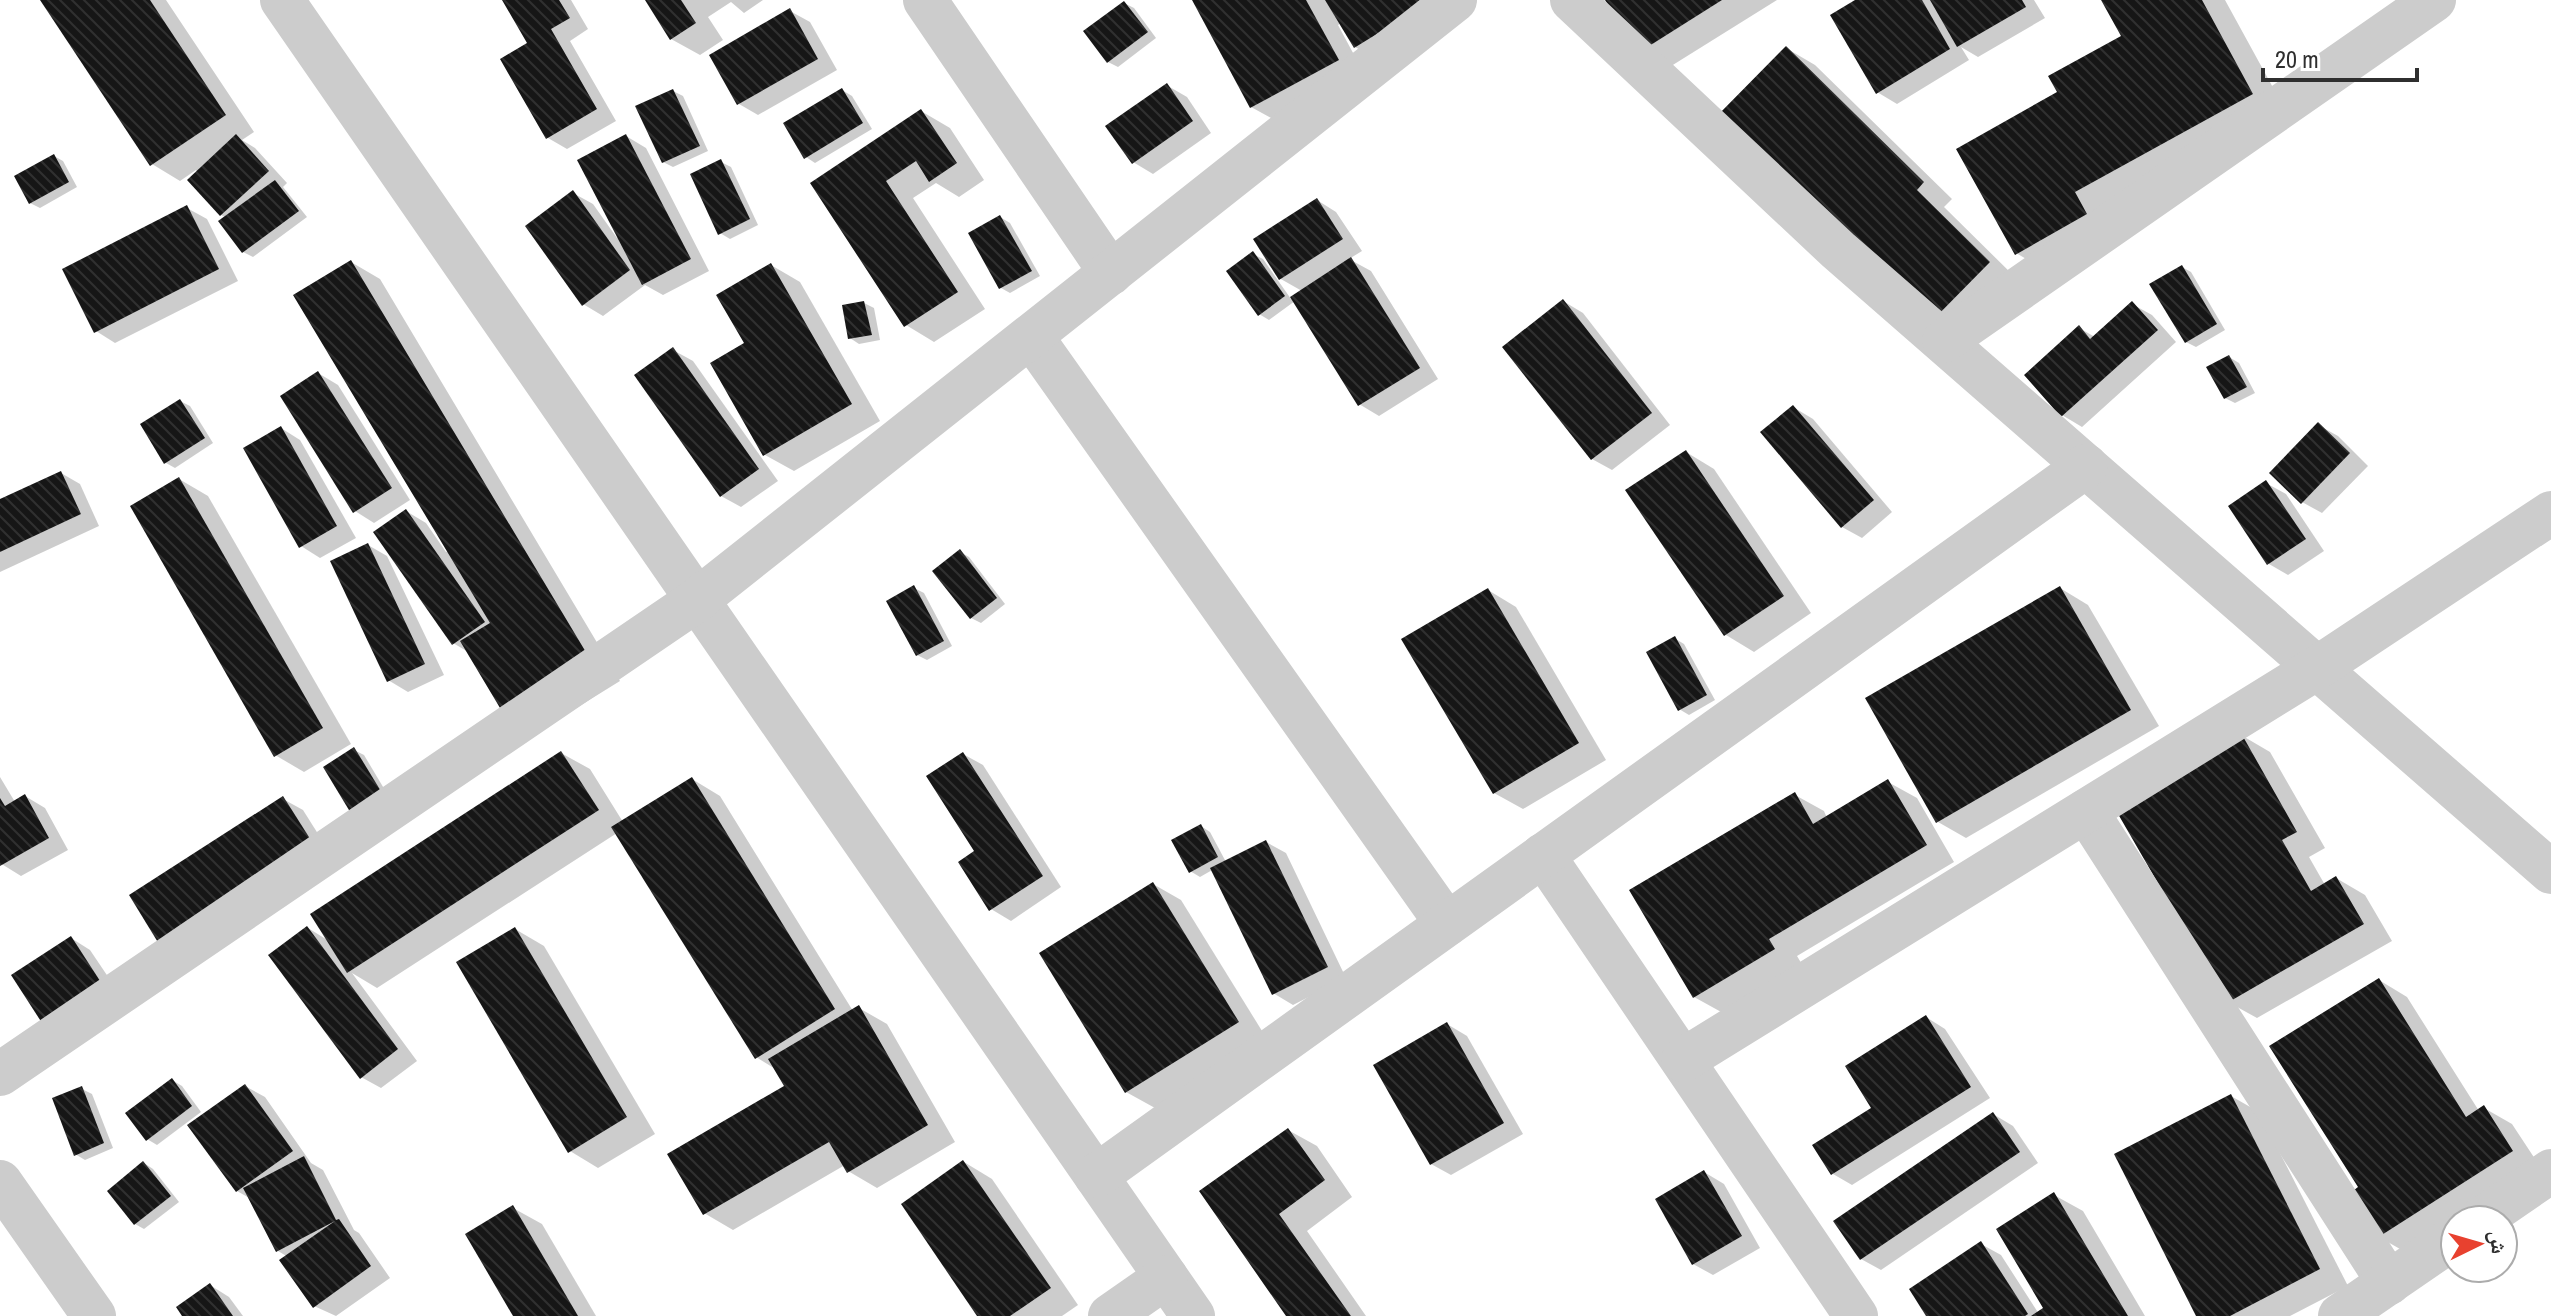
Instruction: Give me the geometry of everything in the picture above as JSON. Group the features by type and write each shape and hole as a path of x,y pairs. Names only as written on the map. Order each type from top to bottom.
{"street":[{"path":"282,0 1193,1316"},
{"path":"925,0 1111,273"},
{"path":"0,1074 697,600 1455,0"},
{"path":"1572,0 1838,250 2551,872"},
{"path":"1944,341 2434,0"},
{"path":"1031,336 1447,924"},
{"path":"1096,1176 2086,466"},
{"path":"1683,1060 2317,668 2551,513"},
{"path":"2086,811 2389,1283"},
{"path":"1543,855 1856,1316"},
{"path":"2503,1204 2551,1171"},
{"path":"0,1182 94,1316"},
{"path":"2343,1315 2439,1248"},
{"path":"1110,1316 1166,1277"}],"building":[{"path":"40,0 150,0 226,115 150,166"},
{"path":"502,0 559,0 570,18 551,29 597,109 546,139 500,59 527,43"},
{"path":"645,0 681,0 696,23 670,40"},
{"path":"1192,0 1306,0 1339,60 1250,108"},
{"path":"1325,0 1421,0 1424,5 1354,48"},
{"path":"1605,0 1722,0 1638,53"},
{"path":"1855,0 1922,0 1950,49 1876,94 1830,15"},
{"path":"1930,0 2022,0 2026,7 1957,47"},
{"path":"2101,0 2202,0 2253,94 2075,192 2087,214 2015,255 1956,149 2057,92 2048,76 2121,36"},
{"path":"1124,1 1148,32 1107,63 1083,31"},
{"path":"790,8 818,59 737,105 709,55"},
{"path":"1786,46 1924,182 1917,190 1990,262 1928,325 1716,117"},
{"path":"1167,83 1193,121 1132,164 1105,126"},
{"path":"842,88 863,123 804,159 783,123"},
{"path":"673,89 700,146 662,163 635,106"},
{"path":"921,109 957,163 929,182 916,161 886,181 958,292 904,327 810,183"},
{"path":"236,134 269,171 220,216 187,180"},
{"path":"626,134 691,259 642,285 577,160"},
{"path":"54,154 69,182 29,204 14,176"},
{"path":"721,159 750,219 718,235 690,174"},
{"path":"275,180 299,211 242,253 218,221"},
{"path":"573,190 630,270 582,306 525,226"},
{"path":"1317,198 1343,239 1279,280 1253,239"},
{"path":"187,205 219,269 94,333 62,269"},
{"path":"1000,215 1032,271 999,289 968,233"},
{"path":"1253,251 1285,296 1258,316 1226,271"},
{"path":"1351,257 1420,368 1358,406 1290,297"},
{"path":"351,260 593,664 506,718 460,641 490,623 293,295"},
{"path":"771,263 852,404 763,456 710,363 744,343 716,295"},
{"path":"2182,265 2217,324 2185,343 2149,284"},
{"path":"1563,299 1652,413 1591,460 1502,347"},
{"path":"864,301 872,335 848,339 842,305"},
{"path":"2132,301 2158,330 2061,417 2024,375 2079,325 2090,339"},
{"path":"673,347 759,469 720,497 634,375"},
{"path":"2229,355 2247,387 2224,399 2206,367"},
{"path":"318,371 392,488 353,513 280,396"},
{"path":"180,399 205,438 164,464 140,424"},
{"path":"1793,405 1874,500 1841,528 1760,432"},
{"path":"2318,422 2350,453 2301,504 2269,473"},
{"path":"281,426 337,526 299,548 243,448"},
{"path":"1686,450 1784,596 1724,636 1625,490"},
{"path":"61,471 81,514 0,552 0,499"},
{"path":"179,477 323,728 274,757 130,506"},
{"path":"2266,480 2306,539 2267,565 2228,506"},
{"path":"406,509 485,622 452,645 373,532"},
{"path":"368,543 425,664 387,682 330,561"},
{"path":"960,549 997,598 970,619 932,571"},
{"path":"914,585 944,641 916,656 886,601"},
{"path":"2060,586 2131,710 1936,823 1865,698"},
{"path":"1488,588 1579,743 1493,794 1401,639"},
{"path":"1675,636 1707,695 1678,711 1646,652"},
{"path":"2241,733 2297,832 2282,840 2311,891 2336,876 2364,924 2227,1003 2114,807"},
{"path":"354,747 390,806 358,825 323,767"},
{"path":"561,751 599,810 347,973 310,914"},
{"path":"963,752 1043,876 989,911 958,862 974,851 926,776"},
{"path":"692,777 835,1009 755,1059 611,827"},
{"path":"1888,779 1927,845 1769,939 1775,949 1693,998 1629,890 1795,792 1813,824"},
{"path":"25,794 49,838 0,866 0,798 5,806"},
{"path":"283,796 314,845 159,944 129,895"},
{"path":"1201,824 1218,857 1189,873 1171,840"},
{"path":"1266,840 1328,967 1272,995 1210,868"},
{"path":"1153,882 1239,1022 1125,1093 1039,953"},
{"path":"307,926 398,1049 360,1079 268,955"},
{"path":"515,927 627,1117 568,1153 456,962"},
{"path":"71,936 102,984 42,1023 11,975"},
{"path":"2379,978 2466,1117 2484,1105 2513,1151 2377,1238 2349,1194 2358,1187 2269,1046"},
{"path":"859,1005 928,1125 847,1173 829,1142 703,1215 667,1154 784,1086 768,1059"},
{"path":"1926,1015 1971,1087 1831,1175 1812,1145 1871,1108 1845,1066"},
{"path":"1447,1022 1504,1123 1430,1165 1373,1065"},
{"path":"172,1078 192,1106 146,1141 125,1113"},
{"path":"245,1084 293,1151 236,1192 187,1125"},
{"path":"82,1086 104,1143 74,1156 52,1098"},
{"path":"2231,1094 2320,1269 2230,1316 2196,1316 2114,1154"},
{"path":"1993,1112 2020,1152 1860,1260 1833,1221"},
{"path":"1288,1128 1325,1180 1279,1214 1351,1316 1286,1316 1199,1191"},
{"path":"304,1156 336,1220 339,1219 371,1266 313,1308 279,1260 335,1221 276,1252 243,1188"},
{"path":"963,1160 1051,1288 1010,1316 977,1316 901,1204"},
{"path":"143,1161 171,1196 134,1225 107,1191"},
{"path":"1704,1170 1742,1236 1692,1265 1655,1199"},
{"path":"2054,1192 2128,1316 2031,1316 2043,1308 1996,1229"},
{"path":"513,1205 578,1316 513,1316 465,1234"},
{"path":"1981,1241 2028,1314 1926,1316 1909,1289"},
{"path":"210,1283 233,1316 182,1316 176,1307"}]}
